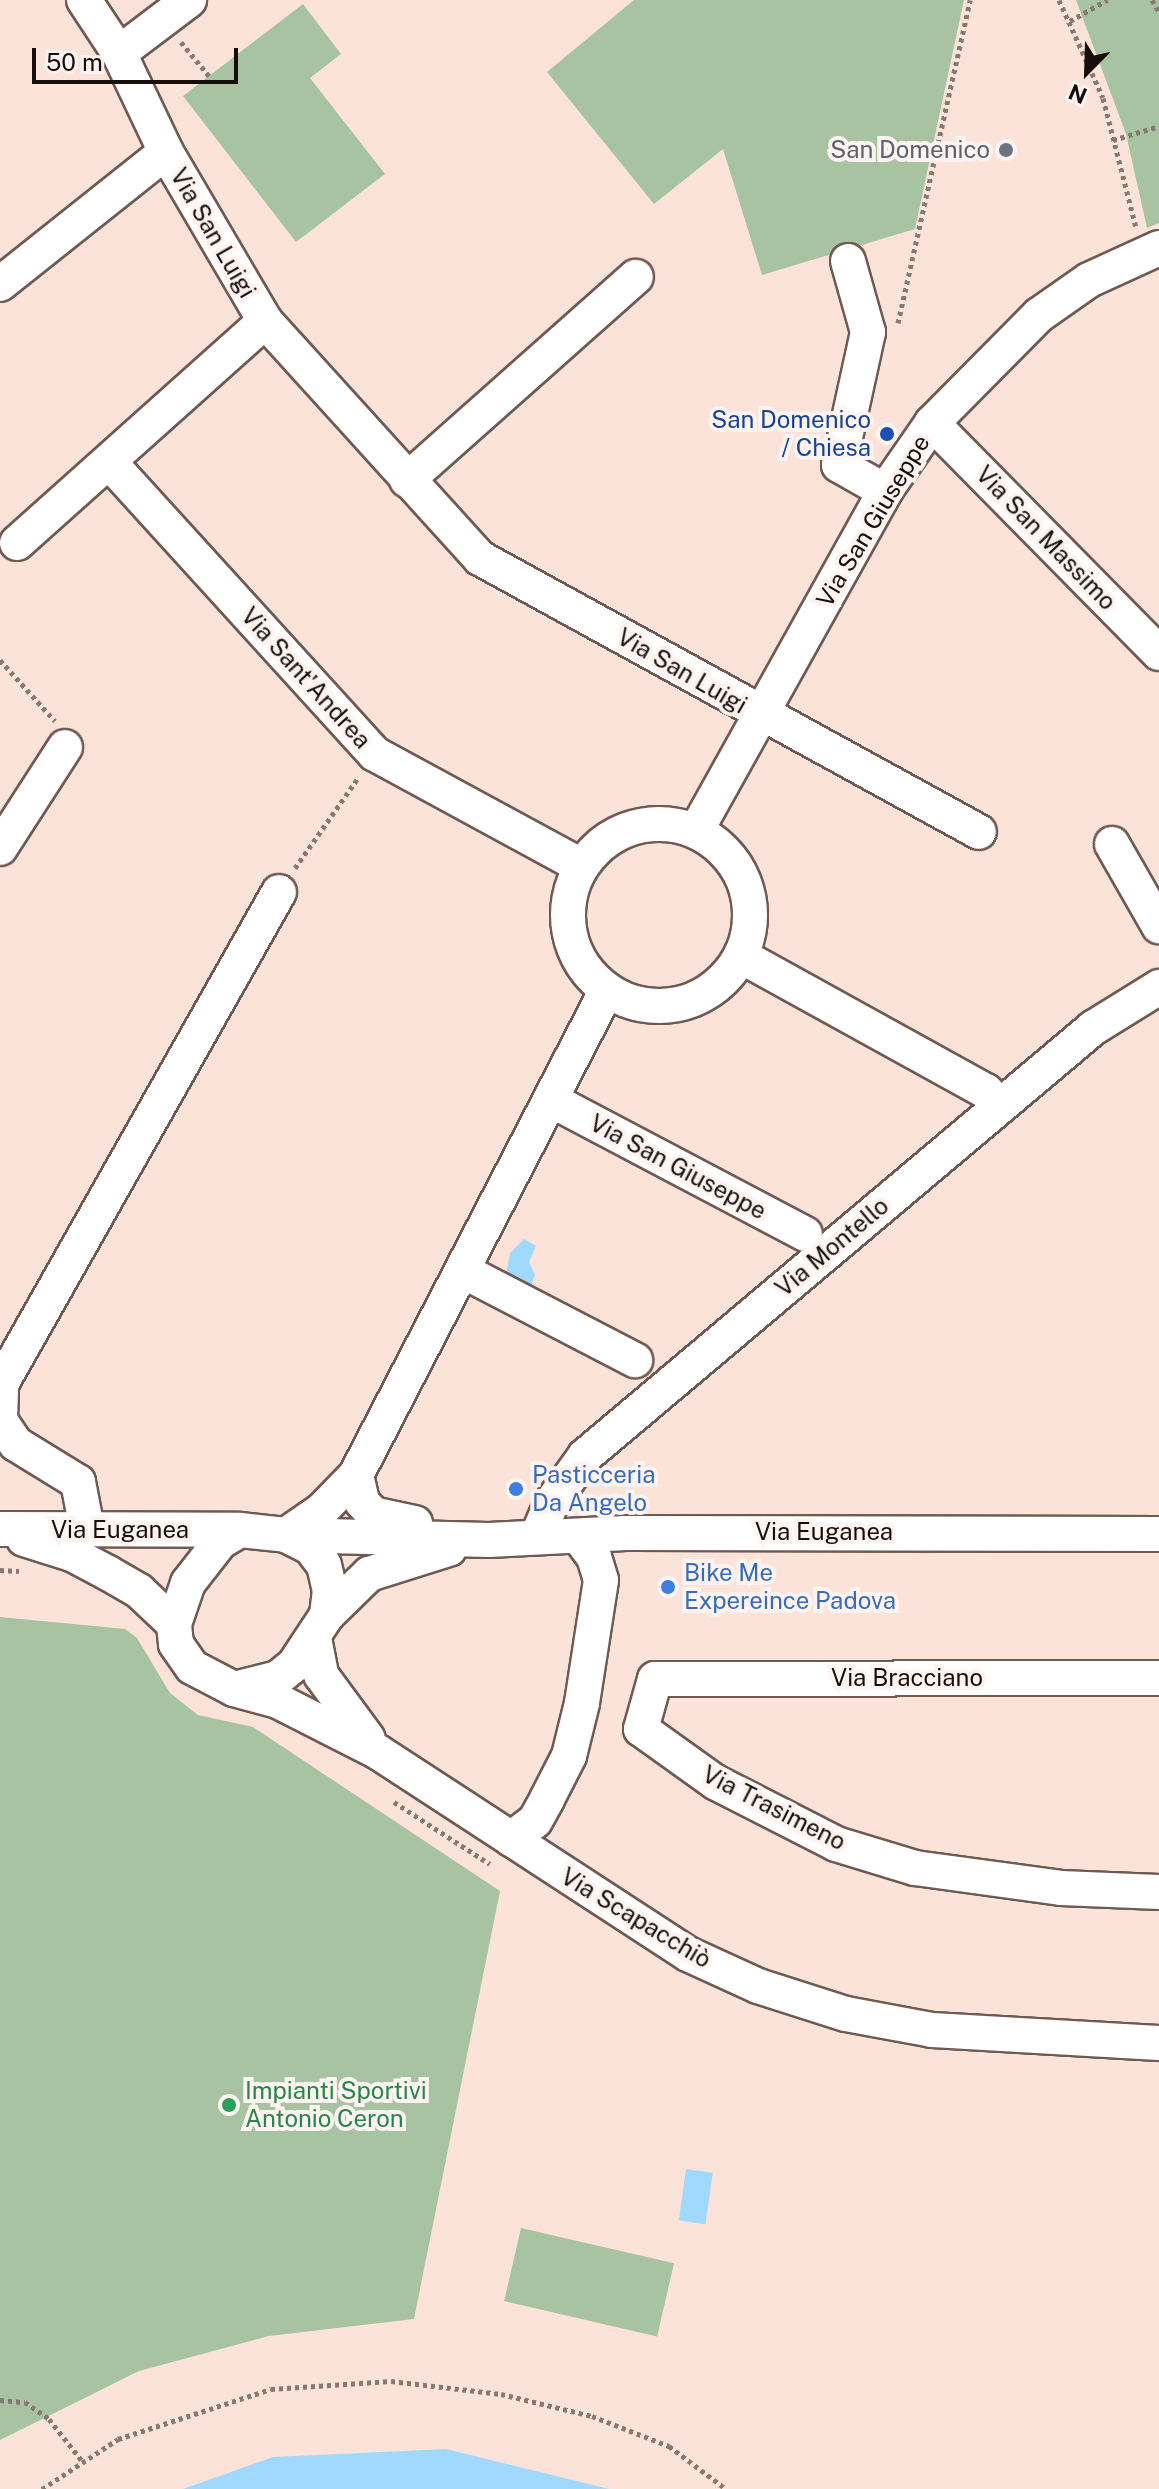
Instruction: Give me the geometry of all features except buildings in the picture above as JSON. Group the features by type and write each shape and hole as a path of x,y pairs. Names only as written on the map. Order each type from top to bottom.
{"street":[{"name":"Via San Luigi","path":"84,0 119,53 166,152 265,321 480,558 762,716 979,832"},
{"path":"119,53 176,10"},
{"path":"0,284 166,152"},
{"name":"Via San Giuseppe","path":"696,831 885,491 932,423 1039,315 1148,240"},
{"path":"848,261 868,332 839,465 885,491"},
{"path":"407,480 636,277"},
{"path":"17,543 111,464 265,321"},
{"name":"Via San Massimo","path":"932,423 1159,653"},
{"name":"Via Sant'Andrea","path":"111,464 375,754 581,866"},
{"path":"0,848 65,747"},
{"path":"671,824 696,831 721,847 739,870 749,898 750,928 741,956 723,981 697,998 667,1006 636,1003 607,990 587,971 573,946 568,919 570,892 581,866 598,846 633,828 671,824"},
{"path":"1112,844 1155,911"},
{"path":"87,1529 78,1482 16,1444 0,1420 1,1384 279,892"},
{"path":"741,956 986,1091 1000,1106"},
{"name":"Via Montello","path":"537,1537 552,1502 585,1456 1093,1028 1159,987"},
{"path":"286,1535 322,1510 356,1475 607,990"},
{"name":"Via San Giuseppe","path":"551,1100 805,1234"},
{"path":"463,1271 635,1360"},
{"path":"323,1615 346,1535 356,1475"},
{"path":"356,1475 362,1502 385,1520 423,1523 489,1540"},
{"name":"Via Euganea","path":"0,1529 240,1530 286,1535 489,1540 813,1531 1159,1534"},
{"name":"Via Euganea","path":"240,1530 220,1542 188,1583 174,1624 176,1644 192,1667 234,1689 278,1678 323,1615 369,1574 397,1561 489,1540"},
{"name":"Via Euganea","path":"0,1535 72,1554 139,1591 174,1624"},
{"name":"Via Euganea","path":"286,1535 311,1548 324,1565 323,1615"},
{"path":"511,1839 535,1821 547,1799 569,1756 582,1703 601,1580 594,1557 579,1537"},
{"name":"Via Scapacchiò","path":"323,1615 321,1675 378,1752"},
{"name":"Via Bracciano","path":"655,1679 1159,1678"},
{"name":"Via Trasimeno","path":"655,1679 641,1729 715,1782 836,1844 915,1868 1061,1888 1159,1892"},
{"name":"Via Scapacchiò","path":"234,1689 278,1701 378,1752 688,1954 758,1986 846,2014 932,2030 1159,2043"}],"path":[{"path":"895,337 970,0"},
{"path":"1059,0 1103,98 1113,140 1148,240"},
{"path":"1070,21 1107,0"},
{"path":"1152,0 1159,12"},
{"path":"176,10 209,76"},
{"path":"1113,140 1159,126"},
{"path":"0,660 70,737 65,747"},
{"path":"279,892 375,754"},
{"path":"42,2489 118,2439 271,2389 391,2381 501,2394 592,2416 669,2446 726,2489"},
{"path":"0,2400 25,2402 49,2419 83,2462"}],"green space":[{"path":"634,0 964,0 915,229 762,275 723,149 654,204 547,72"},
{"path":"1076,0 1159,0 1159,223 1147,228 1126,134"},
{"path":"303,4 341,54 310,78 385,174 296,242 183,96"},
{"name":"Impianti Sportivi Antonio Ceron","path":"0,1617 125,1629 137,1638 170,1693 198,1715 253,1727 500,1891 414,2319 269,2336 139,2371 0,2440"},
{"path":"521,2228 674,2263 657,2336 504,2301"}],"water":[{"path":"524,1239 536,1246 529,1262 535,1275 530,1289 505,1281 510,1253"},
{"path":"686,2169 713,2173 706,2224 679,2220"},
{"path":"446,2449 609,2489 183,2489 273,2457"}],"place":[{"name":"San Domenico","path":"1006,150"},
{"name":"San Domenico / Chiesa","path":"887,434"},
{"name":"Pasticceria Da Angelo","path":"516,1489"},
{"name":"Bike Me Expereince Padova","path":"668,1587"},
{"name":"Impianti Sportivi Antonio Ceron","path":"229,2105"}]}
